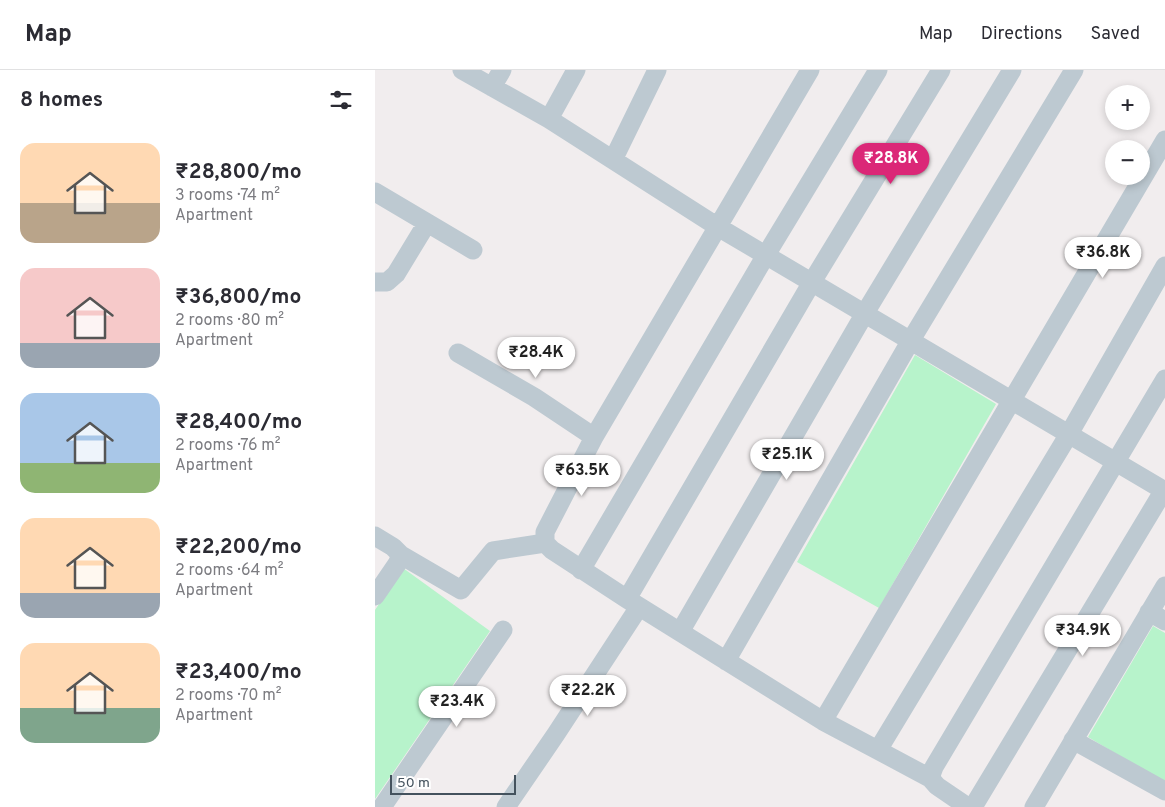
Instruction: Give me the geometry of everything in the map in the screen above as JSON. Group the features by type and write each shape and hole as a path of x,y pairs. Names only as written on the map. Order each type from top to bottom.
{"street":[{"path":"462,70 556,124 719,228 1165,490 973,807"},
{"path":"492,87 502,70"},
{"path":"556,124 576,70"},
{"path":"607,156 657,70"},
{"path":"809,70 719,228 594,437 545,532 545,543 581,570 633,603 823,721 929,778 937,786 968,807"},
{"path":"581,570 766,255 878,70"},
{"path":"506,807 557,734 633,603 812,282 941,70"},
{"path":"680,632 865,313 1012,70"},
{"path":"726,661 911,340 1074,70"},
{"path":"823,721 1165,140"},
{"path":"375,192 473,250"},
{"path":"375,282 387,282 396,274 427,223"},
{"path":"878,750 1069,434 1165,266"},
{"path":"458,353 534,397 594,437"},
{"path":"929,778 1165,379"},
{"path":"375,536 393,547 401,555 461,590 493,551 545,543"},
{"path":"375,596 401,555"},
{"path":"1034,807 1073,740 1157,617 1165,586"},
{"path":"382,807 503,630"},
{"path":"1073,740 1165,791"}],"green space":[{"path":"915,355 996,404 879,608 797,562"},
{"path":"403,568 490,631 375,799 375,610"},
{"path":"1153,626 1165,633 1165,783 1088,737"}]}
